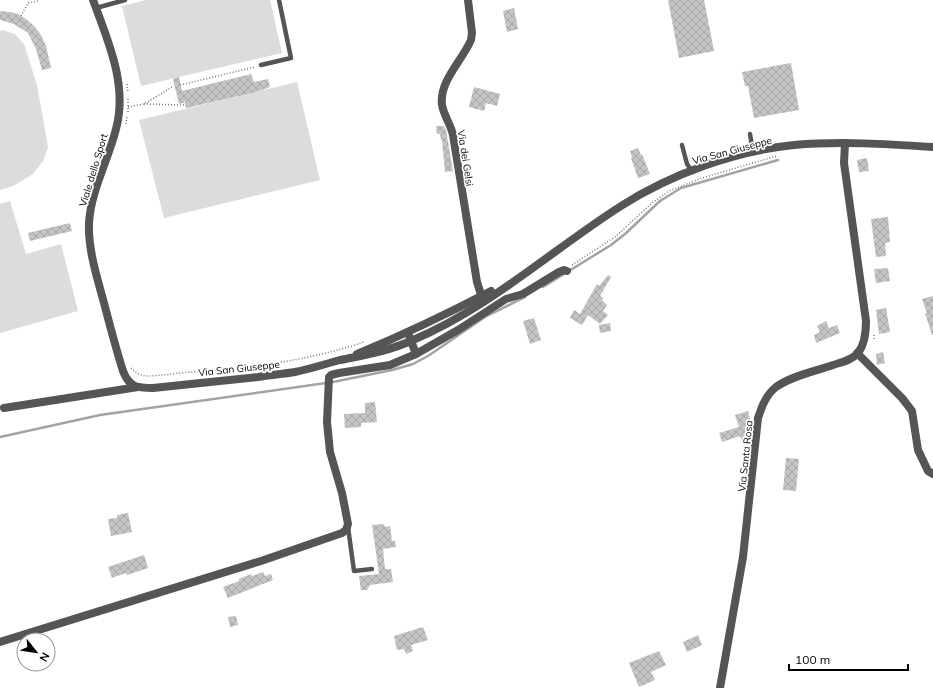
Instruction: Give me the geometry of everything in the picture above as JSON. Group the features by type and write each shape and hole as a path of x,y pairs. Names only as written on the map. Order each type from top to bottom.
{"street":[{"name":"Via dei Gelsi","path":"468,0 472,33 471,40 446,83 442,98 443,107 451,125 453,135 475,275 482,299"},
{"name":"Viale dello Sport","path":"94,4 118,76 120,99 119,118 116,130 93,200 89,222 90,243 95,272 123,371 128,381 138,387"},
{"name":"Via San Giuseppe","path":"342,360 408,333 482,299 519,277 622,206 654,188 692,170 753,152 793,145 845,143 933,147"},
{"path":"845,143 844,163 866,321 866,333 857,353 912,410 918,450 928,471 933,474"},
{"path":"0,642 261,561 342,534 348,528 342,492 330,452 328,382 331,375 390,365 416,354 458,330 506,299 523,294 568,268"},
{"name":"Via San Giuseppe","path":"4,408 138,387 153,388 294,372 384,351 411,341 454,321 482,299"},
{"path":"408,333 416,354"},
{"name":"Via Santa Rosa","path":"720,688 743,557 758,418 762,406 767,396 776,387 787,380 848,360 857,353"}],"lane":[{"path":"94,4 125,0"},
{"path":"261,65 292,58 279,0"},
{"path":"750,134 753,152"},
{"path":"682,145 687,164 692,170"},
{"path":"348,528 354,571 372,569"}],"path":[{"path":"21,16 28,4 39,1"},
{"path":"180,85 261,65"},
{"path":"126,80 128,107 126,125"},
{"path":"144,104 174,86"},
{"path":"128,107 144,104 185,105"},
{"path":"568,268 615,238 652,203 669,191 702,178 781,155"},
{"path":"129,364 135,372 145,376 231,369 302,359 365,342"}],"shaded area":[{"path":"146,0 270,0 282,53 141,86 122,6"},
{"path":"2,30 15,34 24,44 37,85 48,147 43,161 33,174 13,186 0,190 0,31"},
{"path":"297,82 320,180 164,218 139,120"},
{"path":"10,201 26,254 61,244 78,311 0,333 0,204"}],"building":[{"path":"668,0 704,0 714,51 679,58"},
{"path":"514,8 518,29 507,32 503,11"},
{"path":"0,11 18,14 34,26 41,35 46,46 51,68 42,70 36,49 28,33 14,24 0,20"},
{"path":"791,63 799,110 754,118 748,86 745,86 742,72"},
{"path":"251,74 254,82 268,79 270,87 256,92 186,108 184,100 184,103 179,104 173,79 179,77 182,91"},
{"path":"474,87 500,94 497,106 486,103 484,111 469,107"},
{"path":"436,126 444,126 446,130 453,171 445,172 442,140 440,134 437,134"},
{"path":"638,148 650,174 638,178 630,151"},
{"path":"867,158 869,171 859,172 857,160"},
{"path":"888,217 890,242 885,243 886,256 876,257 871,219"},
{"path":"70,223 72,231 30,241 28,233"},
{"path":"888,268 890,281 876,283 874,269"},
{"path":"608,275 611,277 600,296 607,305 603,311 608,315 600,324 588,315 582,325 570,318 574,310 580,314 597,284 599,286"},
{"path":"933,296 933,335 932,335 922,299"},
{"path":"886,308 890,332 879,334 876,310"},
{"path":"534,318 541,340 530,344 523,321"},
{"path":"826,321 829,328 837,325 840,333 816,343 814,335 820,332 817,326"},
{"path":"610,323 611,331 600,333 599,325"},
{"path":"883,352 885,363 877,365 876,354"},
{"path":"375,402 377,422 361,423 361,427 345,428 344,414 365,413 365,403"},
{"path":"748,411 751,424 749,425 751,435 748,436 750,444 744,446 740,436 722,442 719,433 739,427 735,415"},
{"path":"786,458 799,459 796,491 783,490"},
{"path":"128,513 132,532 111,536 108,519 117,518 117,515"},
{"path":"384,524 385,527 390,526 392,541 395,541 396,547 383,549 385,569 391,569 393,582 370,585 367,590 361,590 359,576 379,574 372,525"},
{"path":"144,555 148,568 112,578 108,567"},
{"path":"263,572 265,576 271,574 273,580 228,598 223,587 239,581 239,579 251,574 252,576"},
{"path":"236,616 238,625 230,627 228,617"},
{"path":"423,627 428,640 411,645 413,651 406,654 404,649 397,650 394,636"},
{"path":"698,635 702,645 687,652 683,642"},
{"path":"659,651 666,665 651,672 655,680 639,687 629,663"}],"waterway":[{"path":"543,287 611,245 660,201 681,188 778,160"},
{"path":"0,437 100,415 333,382 392,370 413,364 428,356 485,317 525,297"}]}
